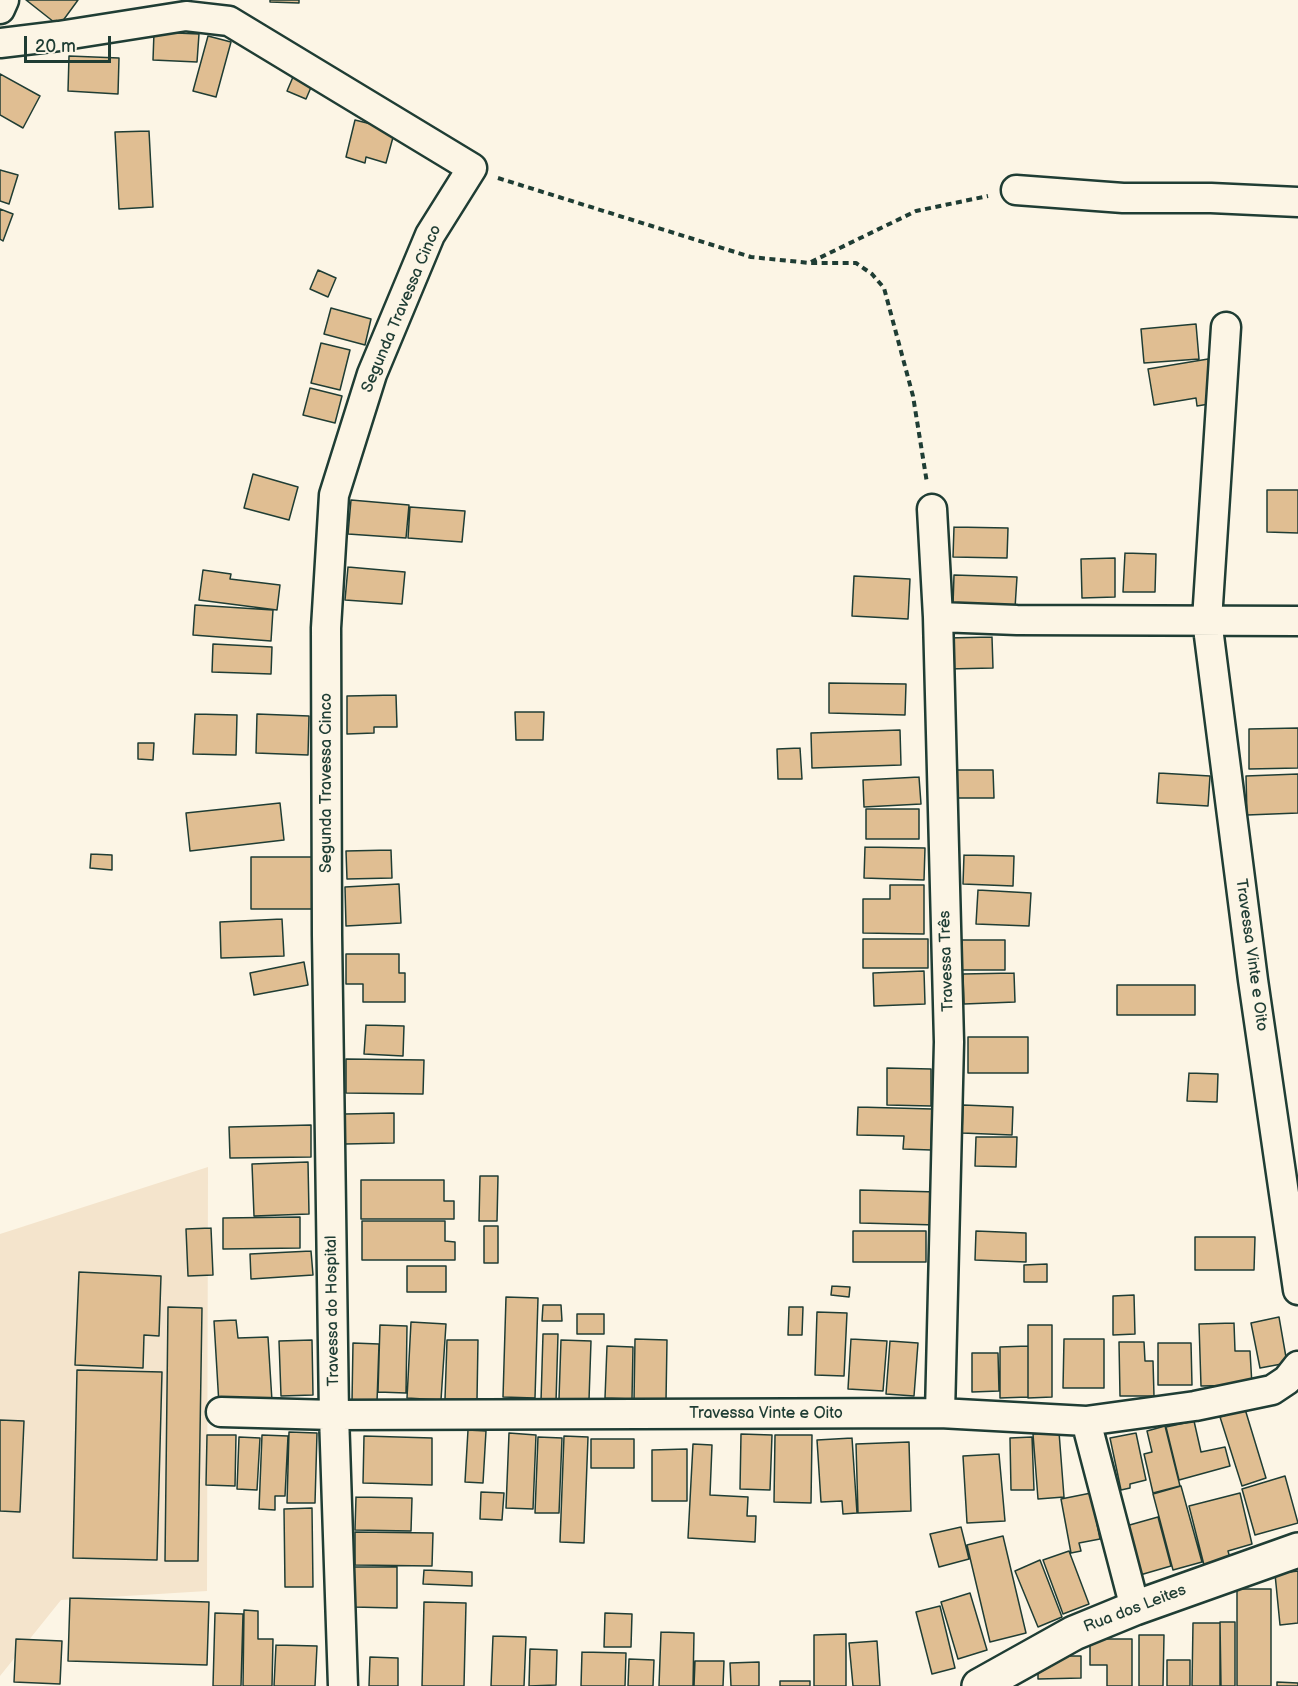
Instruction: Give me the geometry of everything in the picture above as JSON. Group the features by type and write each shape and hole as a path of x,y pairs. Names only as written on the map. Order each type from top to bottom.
{"street":[{"path":"0,9 4,0"},
{"path":"0,43 186,16 229,21 472,168"},
{"name":"Segunda Travessa Cinco","path":"327,935 326,628 334,495 372,374 430,234 472,168"},
{"path":"1016,190 1123,198 1211,198 1298,202"},
{"name":"Travessa Vinte e Oito","path":"1226,327 1207,620 1253,980 1297,1272"},
{"name":"Travessa Três","path":"932,510 938,616 949,1042 940,1413"},
{"path":"938,616 1017,620 1298,621"},
{"name":"Travessa do Hospital","path":"327,935 334,1415 343,1686"},
{"name":"Travessa Vinte e Oito","path":"221,1412 334,1415 940,1413 1086,1421 1195,1406 1272,1390 1287,1380 1298,1366"},
{"path":"1086,1421 1135,1608"},
{"name":"Rua dos Leites","path":"979,1686 1074,1633 1135,1608 1298,1550"}],"path":[{"path":"472,168 513,184 751,257 810,263 856,263 872,274 884,288 914,396 932,510"},
{"path":"810,263 916,211 1016,190"}],"shaded area":[{"path":"208,1167 207,1591 61,1600 0,1676 0,1234"}],"building":[{"path":"26,0 78,0 59,26"},
{"path":"270,0 299,0 299,3 270,2"},
{"path":"154,32 199,34 197,62 153,60"},
{"path":"208,36 231,42 216,97 193,91"},
{"path":"69,56 119,58 118,94 68,91"},
{"path":"296,70 315,78 306,99 287,91"},
{"path":"0,74 40,96 23,128 0,115"},
{"path":"355,120 395,130 386,163 366,157 365,163 346,157"},
{"path":"149,131 153,207 119,209 115,132"},
{"path":"0,170 18,175 9,204 0,201"},
{"path":"0,209 13,214 3,241 0,239"},
{"path":"318,270 336,278 328,297 310,289"},
{"path":"331,308 371,319 365,345 324,334"},
{"path":"1196,324 1199,359 1144,363 1141,329"},
{"path":"321,343 350,350 340,390 311,383"},
{"path":"1208,359 1215,403 1197,406 1196,398 1154,405 1148,369"},
{"path":"310,388 342,396 335,423 303,415"},
{"path":"253,474 298,487 289,520 244,508"},
{"path":"1267,490 1298,490 1298,533 1267,532"},
{"path":"351,500 409,505 406,538 348,534"},
{"path":"410,507 465,511 462,542 408,538"},
{"path":"954,527 1008,528 1007,558 953,557"},
{"path":"1125,553 1156,554 1155,592 1123,592"},
{"path":"1115,558 1115,597 1082,598 1081,559"},
{"path":"348,567 405,572 402,604 345,600"},
{"path":"203,570 231,574 230,579 280,585 277,610 199,600"},
{"path":"954,575 1017,577 1015,608 953,605"},
{"path":"854,576 910,579 908,619 852,616"},
{"path":"195,605 273,610 271,641 193,635"},
{"path":"992,637 993,668 947,669 947,638"},
{"path":"213,644 272,647 271,674 212,672"},
{"path":"829,683 906,684 905,715 829,713"},
{"path":"396,695 397,727 374,727 374,733 347,734 347,696"},
{"path":"515,712 544,712 543,740 516,740"},
{"path":"195,714 237,715 236,755 193,754"},
{"path":"257,714 309,716 308,755 256,753"},
{"path":"1298,728 1298,768 1249,769 1249,729"},
{"path":"900,730 901,765 812,768 811,733"},
{"path":"138,743 154,743 153,760 138,759"},
{"path":"800,748 802,779 778,779 777,749"},
{"path":"956,770 993,770 994,798 956,798"},
{"path":"1159,773 1210,776 1208,806 1157,803"},
{"path":"1298,774 1298,813 1247,815 1246,776"},
{"path":"919,777 921,804 864,807 863,780"},
{"path":"280,803 284,840 190,851 186,813"},
{"path":"866,809 919,809 919,839 866,839"},
{"path":"865,847 925,848 924,880 864,878"},
{"path":"391,850 392,878 347,879 346,851"},
{"path":"91,854 112,855 112,870 90,868"},
{"path":"964,855 1014,856 1013,886 963,884"},
{"path":"251,857 312,857 312,909 251,909"},
{"path":"399,884 401,923 346,926 345,887"},
{"path":"890,885 924,885 924,934 863,933 863,899 890,899"},
{"path":"978,890 1031,893 1029,926 976,924"},
{"path":"282,919 284,956 221,958 220,922"},
{"path":"863,939 928,939 928,968 863,968"},
{"path":"962,940 1005,940 1005,970 962,970"},
{"path":"346,954 399,954 399,973 405,973 405,1002 363,1002 363,984 346,984"},
{"path":"304,962 308,985 254,995 250,973"},
{"path":"924,971 925,1004 874,1006 873,973"},
{"path":"1014,973 1015,1002 964,1004 963,974"},
{"path":"1117,985 1195,985 1195,1015 1117,1015"},
{"path":"366,1025 404,1026 403,1056 364,1054"},
{"path":"968,1037 1028,1037 1028,1073 968,1073"},
{"path":"346,1059 424,1060 423,1094 346,1093"},
{"path":"887,1068 931,1069 931,1106 887,1105"},
{"path":"1189,1073 1218,1074 1217,1102 1187,1101"},
{"path":"963,1105 1013,1107 1012,1135 962,1133"},
{"path":"858,1107 932,1109 931,1150 903,1149 904,1136 857,1135"},
{"path":"394,1113 394,1143 345,1144 345,1114"},
{"path":"311,1125 311,1157 230,1158 229,1127"},
{"path":"976,1137 1017,1137 1016,1167 975,1166"},
{"path":"308,1162 309,1214 254,1216 252,1164"},
{"path":"480,1176 498,1176 497,1221 479,1221"},
{"path":"361,1180 444,1180 444,1201 454,1201 454,1219 361,1219"},
{"path":"860,1190 938,1192 937,1225 860,1223"},
{"path":"300,1217 300,1248 223,1249 223,1218"},
{"path":"362,1221 445,1221 445,1241 455,1242 455,1260 362,1260"},
{"path":"484,1226 498,1226 498,1263 484,1263"},
{"path":"211,1228 213,1275 188,1276 186,1229"},
{"path":"853,1231 926,1231 926,1262 853,1262"},
{"path":"976,1231 1026,1233 1026,1262 975,1260"},
{"path":"1195,1237 1255,1237 1254,1270 1195,1270"},
{"path":"311,1251 313,1275 251,1279 250,1254"},
{"path":"1047,1264 1047,1282 1024,1282 1024,1265"},
{"path":"407,1266 446,1266 446,1292 407,1292"},
{"path":"79,1272 161,1276 159,1336 144,1335 143,1368 75,1365"},
{"path":"832,1286 850,1287 849,1297 831,1295"},
{"path":"1134,1295 1135,1334 1113,1335 1113,1296"},
{"path":"506,1297 538,1298 535,1398 503,1397"},
{"path":"543,1305 561,1305 562,1321 542,1321"},
{"path":"168,1307 202,1308 198,1561 165,1561"},
{"path":"789,1307 803,1307 802,1335 788,1335"},
{"path":"817,1312 847,1313 844,1376 815,1375"},
{"path":"577,1314 604,1314 604,1334 577,1334"},
{"path":"1279,1317 1287,1363 1260,1368 1251,1323"},
{"path":"236,1320 238,1338 268,1337 272,1401 219,1405 214,1321"},
{"path":"411,1322 446,1324 441,1400 407,1398"},
{"path":"1234,1323 1235,1351 1250,1351 1252,1385 1201,1386 1199,1324"},
{"path":"380,1325 407,1326 406,1393 378,1392"},
{"path":"1028,1325 1052,1325 1052,1397 1028,1398"},
{"path":"543,1334 558,1334 556,1402 541,1401"},
{"path":"635,1339 667,1340 666,1401 634,1401"},
{"path":"851,1339 887,1341 883,1391 848,1389"},
{"path":"1064,1339 1104,1339 1104,1388 1063,1388"},
{"path":"312,1340 313,1395 281,1396 279,1341"},
{"path":"447,1340 478,1340 477,1400 445,1399"},
{"path":"561,1340 591,1341 589,1400 559,1399"},
{"path":"890,1341 918,1343 914,1396 886,1394"},
{"path":"1119,1342 1144,1342 1145,1361 1153,1361 1154,1396 1120,1396"},
{"path":"353,1343 379,1344 377,1402 352,1402"},
{"path":"1158,1343 1191,1343 1192,1385 1158,1385"},
{"path":"607,1346 633,1347 632,1399 605,1398"},
{"path":"1028,1346 1028,1397 1000,1398 1000,1347"},
{"path":"972,1353 998,1353 999,1391 972,1392"},
{"path":"77,1370 162,1372 157,1560 73,1558"},
{"path":"1245,1409 1266,1478 1242,1486 1220,1417"},
{"path":"0,1420 24,1421 20,1512 0,1511"},
{"path":"1194,1421 1201,1452 1225,1447 1230,1466 1179,1480 1166,1427"},
{"path":"1165,1426 1180,1486 1153,1493 1144,1454 1152,1452 1147,1431"},
{"path":"468,1430 486,1431 483,1483 465,1482"},
{"path":"289,1432 317,1433 315,1503 287,1503"},
{"path":"1059,1432 1064,1497 1038,1499 1033,1434"},
{"path":"509,1433 536,1435 533,1509 506,1508"},
{"path":"1136,1433 1146,1480 1130,1484 1130,1488 1121,1490 1110,1438"},
{"path":"741,1434 772,1435 770,1490 740,1489"},
{"path":"207,1435 236,1435 235,1486 206,1485"},
{"path":"262,1435 288,1436 285,1496 275,1496 275,1510 259,1509"},
{"path":"775,1435 812,1435 811,1503 774,1502"},
{"path":"364,1436 432,1438 432,1485 363,1483"},
{"path":"564,1436 588,1437 584,1543 560,1542"},
{"path":"239,1437 260,1438 257,1490 237,1489"},
{"path":"538,1437 562,1438 559,1513 535,1513"},
{"path":"1032,1437 1034,1490 1011,1490 1010,1438"},
{"path":"852,1438 857,1513 843,1514 842,1501 821,1502 817,1440"},
{"path":"591,1439 634,1439 634,1468 591,1468"},
{"path":"909,1442 911,1511 858,1513 856,1444"},
{"path":"693,1444 712,1445 710,1495 748,1497 747,1516 756,1516 755,1542 688,1538"},
{"path":"687,1449 687,1501 652,1501 652,1450"},
{"path":"999,1454 1005,1521 967,1523 963,1456"},
{"path":"1285,1476 1298,1523 1255,1535 1242,1489"},
{"path":"1181,1486 1202,1562 1173,1570 1153,1494"},
{"path":"481,1492 504,1493 502,1520 480,1519"},
{"path":"1091,1493 1100,1539 1079,1543 1081,1551 1071,1553 1061,1499"},
{"path":"1240,1493 1252,1544 1228,1551 1230,1558 1204,1565 1189,1506"},
{"path":"356,1497 412,1498 411,1531 355,1530"},
{"path":"312,1508 313,1587 285,1587 284,1509"},
{"path":"1158,1517 1171,1566 1140,1575 1126,1526"},
{"path":"961,1527 969,1559 939,1567 930,1534"},
{"path":"355,1532 433,1533 432,1566 355,1565"},
{"path":"1003,1536 1026,1633 990,1642 967,1545"},
{"path":"1069,1551 1089,1604 1063,1614 1043,1560"},
{"path":"1040,1560 1062,1617 1038,1627 1015,1571"},
{"path":"353,1567 397,1567 397,1608 353,1607"},
{"path":"424,1570 472,1572 472,1586 423,1584"},
{"path":"1298,1571 1298,1623 1280,1625 1275,1574"},
{"path":"1237,1589 1271,1589 1271,1686 1237,1686"},
{"path":"970,1593 987,1650 958,1659 941,1602"},
{"path":"70,1598 209,1602 207,1665 68,1661"},
{"path":"424,1602 466,1603 464,1686 422,1686"},
{"path":"940,1606 955,1668 932,1674 916,1612"},
{"path":"244,1610 258,1611 258,1639 273,1639 272,1686 243,1686"},
{"path":"215,1613 243,1614 241,1686 213,1686"},
{"path":"605,1613 632,1614 631,1647 604,1647"},
{"path":"1220,1622 1235,1622 1235,1686 1221,1686"},
{"path":"1193,1623 1220,1623 1220,1686 1192,1686"},
{"path":"661,1632 694,1633 693,1686 659,1686"},
{"path":"846,1634 846,1686 814,1686 814,1635"},
{"path":"1139,1635 1164,1635 1163,1686 1139,1686"},
{"path":"493,1636 526,1637 524,1686 491,1686"},
{"path":"16,1639 62,1641 60,1684 14,1682"},
{"path":"1090,1639 1132,1639 1132,1686 1107,1686 1107,1665 1090,1665"},
{"path":"877,1641 880,1686 853,1686 849,1643"},
{"path":"276,1645 317,1646 315,1686 274,1686"},
{"path":"530,1649 557,1650 556,1685 529,1686"},
{"path":"582,1652 626,1653 625,1686 581,1686"},
{"path":"1058,1656 1081,1656 1081,1678 1038,1679 1038,1662 1058,1661"},
{"path":"370,1657 398,1658 398,1686 369,1686"},
{"path":"629,1659 654,1660 653,1686 628,1686"},
{"path":"1167,1660 1190,1660 1190,1686 1167,1686"},
{"path":"695,1661 724,1661 723,1686 694,1686"},
{"path":"759,1662 759,1686 731,1686 730,1663"},
{"path":"780,1681 810,1681 810,1686 780,1686"},
{"path":"1277,1682 1298,1683 1298,1686 1277,1686"}]}
